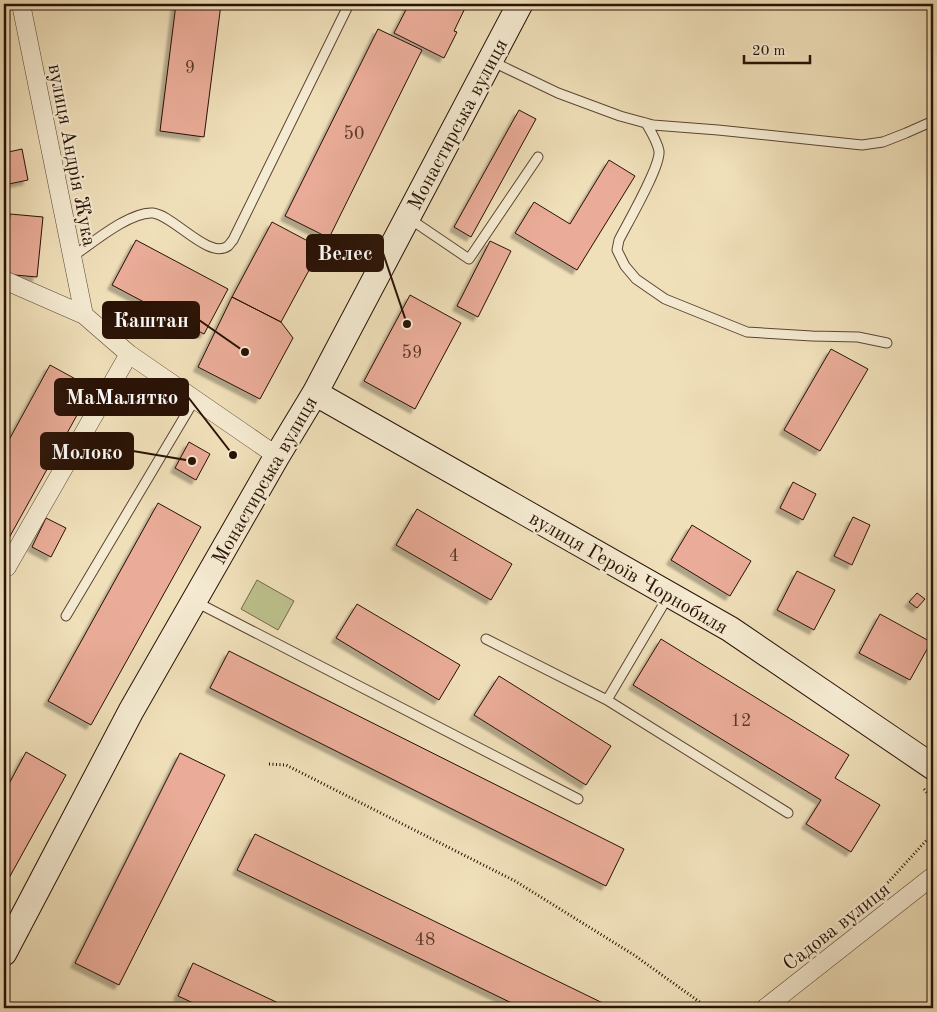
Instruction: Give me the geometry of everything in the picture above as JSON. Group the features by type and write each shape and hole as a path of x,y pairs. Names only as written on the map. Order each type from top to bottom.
{"main road":[{"name":"Монастирська вулиця","path":"4,953 131,711 315,393 520,4"},
{"name":"вулиця Героїв Чорнобиля","path":"315,393 730,629 933,767"}],"street":[{"name":"вулиця Андрія Жука","path":"21,4 84,315"},
{"path":"4,280 84,315 130,354 277,456"},
{"path":"4,567 7,567 130,354"},
{"name":"Садова вулиця","path":"765,1008 933,876"}],"lane":[{"path":"72,257 122,222 139,215 153,213 169,220 207,246 218,249 227,247 233,240 349,4"},
{"path":"491,60 558,93 620,116 653,125 862,145 883,142 933,121"},
{"path":"646,123 655,139 659,153 653,174 619,240 617,250 625,266 636,279 664,299 746,332 858,337 887,344"},
{"path":"408,217 469,259 538,157"},
{"path":"66,616 195,399"},
{"path":"607,700 669,595"},
{"path":"194,600 578,800"},
{"path":"486,639 607,700 788,814"}],"path":[{"path":"268,764 286,765 515,881 634,955 708,1008"},
{"path":"882,890 933,833"}],"green space":[{"path":"257,580 294,601 278,630 241,609"}],"building":[{"path":"176,4 221,4 204,137 160,131"},
{"path":"409,4 467,4 454,31 457,32 444,58 394,33"},
{"path":"378,29 422,50 329,238 285,216"},
{"path":"519,110 536,119 471,237 454,227"},
{"path":"22,149 28,180 4,185 4,153"},
{"path":"609,160 635,176 577,270 515,233 534,202 570,224"},
{"path":"10,214 43,217 37,277 4,274"},
{"path":"272,222 321,248 281,322 232,297"},
{"path":"136,240 228,289 204,334 112,285"},
{"path":"490,241 511,251 478,317 457,306"},
{"path":"410,295 461,323 415,409 364,381"},
{"path":"232,297 281,322 293,338 260,399 198,367"},
{"path":"831,349 868,369 820,451 784,430"},
{"path":"50,365 92,388 4,547 4,449"},
{"path":"189,442 210,454 196,480 175,468"},
{"path":"793,482 816,494 803,520 780,508"},
{"path":"158,503 201,527 91,725 48,701"},
{"path":"417,509 512,564 491,600 396,545"},
{"path":"853,517 870,525 852,565 834,556"},
{"path":"46,518 66,528 51,557 32,547"},
{"path":"692,525 751,561 730,596 671,560"},
{"path":"797,571 835,590 814,630 777,610"},
{"path":"917,593 925,599 917,608 909,602"},
{"path":"357,604 460,665 439,700 336,638"},
{"path":"880,614 931,642 910,680 859,653"},
{"path":"661,639 849,755 835,778 880,805 851,852 806,824 821,800 633,685"},
{"path":"229,651 624,849 606,886 210,688"},
{"path":"499,676 611,746 586,785 474,715"},
{"path":"26,752 66,775 4,887 4,793"},
{"path":"180,753 225,775 119,985 75,963"},
{"path":"255,834 613,1008 522,1008 237,870"},
{"path":"193,963 289,1008 204,1008 178,996"}],"place":[{"name":"Велес","path":"407,324"},
{"name":"Каштан","path":"245,352"},
{"name":"МаМалятко","path":"233,455"},
{"name":"Молоко","path":"192,461"}]}
